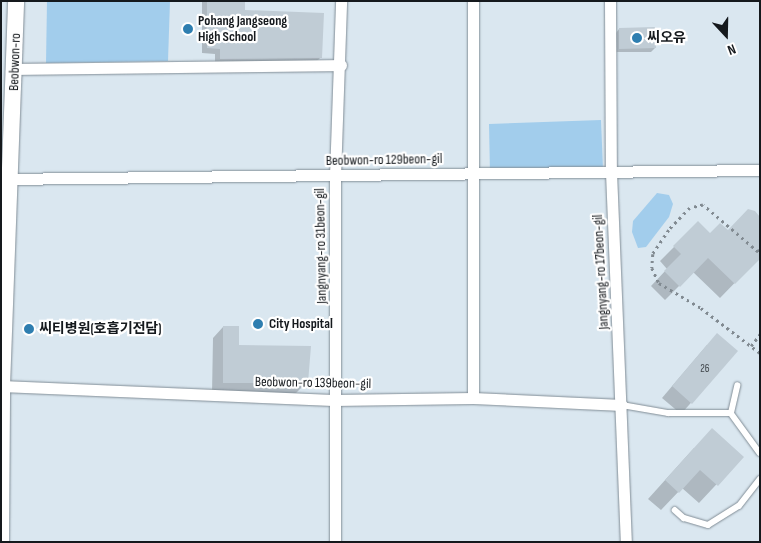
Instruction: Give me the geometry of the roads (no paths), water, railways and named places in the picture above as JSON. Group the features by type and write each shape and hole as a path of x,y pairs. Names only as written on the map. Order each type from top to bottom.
{"main road":[{"name":"Beobwon-ro","path":"1,542 5,180 15,70 16,1"}],"street":[{"name":"Jangnyang-ro 31beon-gil","path":"335,542 333,400 337,317 335,176 341,1"},
{"path":"473,1 473,398"},
{"name":"Jangnyang-ro 17beon-gil","path":"610,1 611,172 622,406 626,542"},
{"path":"15,70 340,65"},
{"name":"Beobwon-ro 129beon-gil","path":"5,180 760,170"},
{"name":"Beobwon-ro 139beon-gil","path":"2,386 333,400 473,398 622,406"}],"lane":[{"path":"737,386 731,412 760,453"},
{"path":"622,406 668,413 731,412"},
{"path":"675,510 684,518 708,525 740,506 760,480"}],"place":[{"name":"Pohang Jangseong High School","path":"188,29"},
{"name":"씨오유","path":"637,38"},
{"name":"City Hospital","path":"258,324"},
{"name":"씨티병원(호흡기전담)","path":"29,329"}]}
